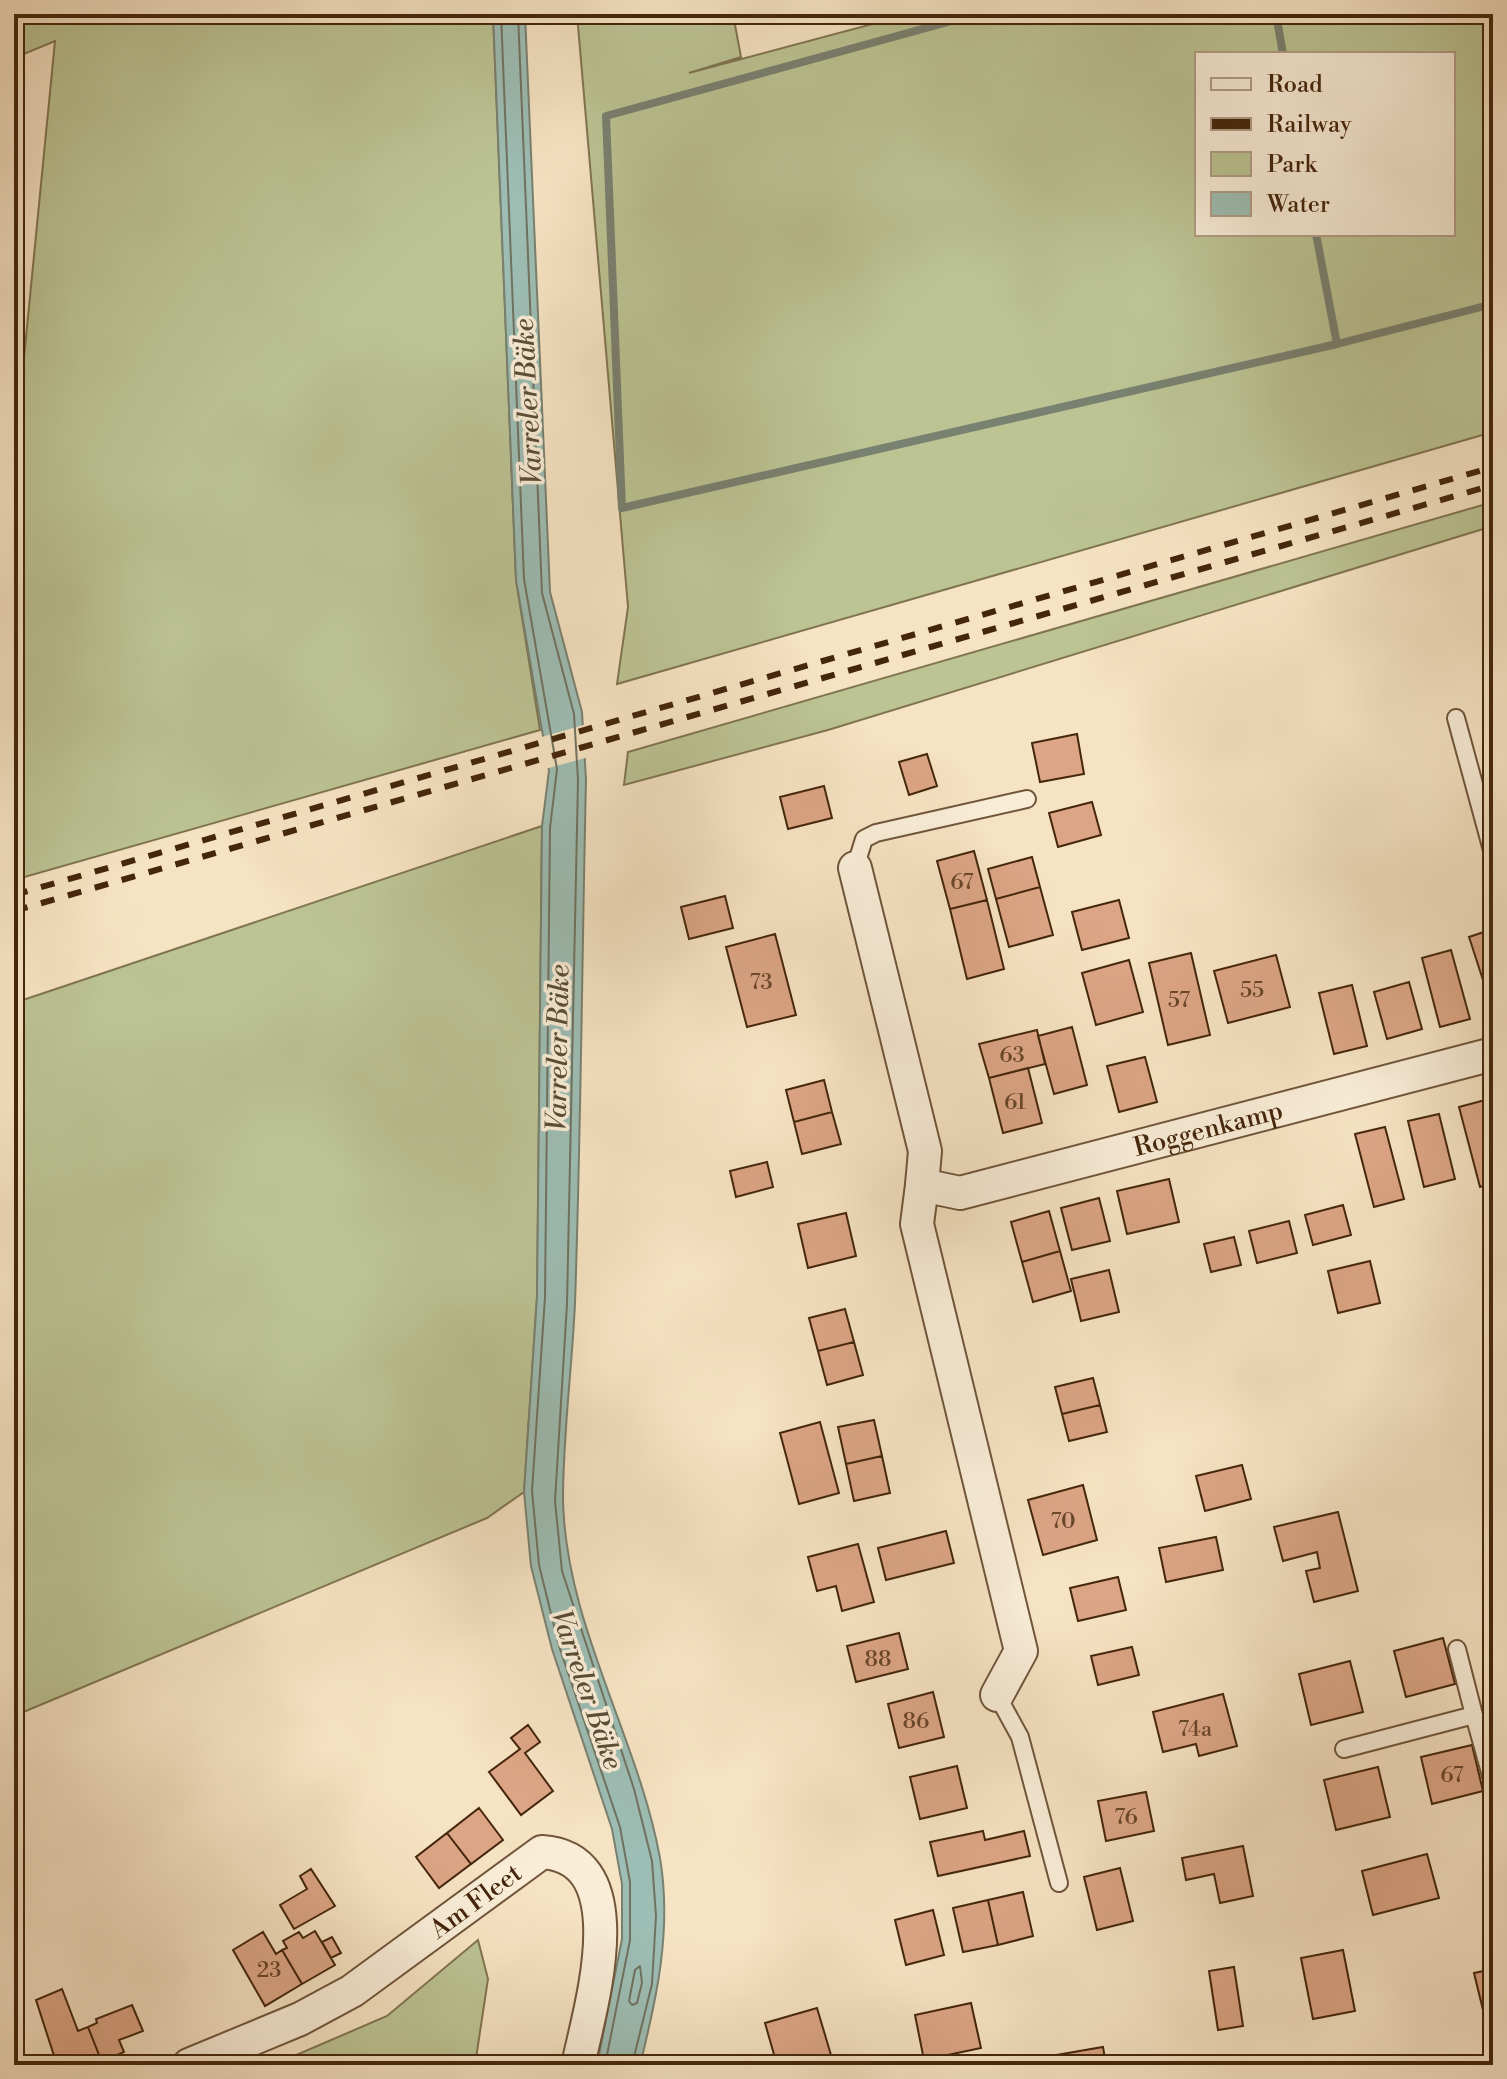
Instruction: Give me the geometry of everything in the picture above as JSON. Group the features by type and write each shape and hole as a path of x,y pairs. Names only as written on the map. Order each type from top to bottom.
{"street":[{"path":"855,868 925,1151 917,1224 1021,1651 997,1695"},
{"name":"Roggenkamp","path":"922,1185 960,1193 1493,1054"},
{"name":"Am Fleet","path":"189,2065 300,2019 352,1991 542,1852 562,1854 584,1871 598,1897 602,1932 578,2065"}],"lane":[{"path":"1456,718 1493,854"},
{"path":"855,868 864,839 876,833 1027,799"},
{"path":"1457,1649 1493,1783"},
{"path":"997,1695 1020,1737 1059,1883"},
{"path":"1344,1749 1474,1715"}],"green space":[{"path":"14,14 493,14 516,580 540,730 14,880 14,460 55,41 14,58"},
{"path":"577,14 733,14 741,57 689,73 910,14 1493,14 1493,432 617,684 628,607"},
{"path":"1493,502 1493,526 828,730 624,785 628,752"},
{"path":"542,826 537,1297 524,1492 487,1518 14,1716 14,1003"},
{"path":"478,1940 488,1979 475,2065 273,2065 387,2016"}],"water":[{"name":"Varreler Bäke","path":"493,14 525,14 550,592 582,712 586,780 579,1172 575,1303 563,1499 567,1545 576,1591 636,1768 660,1858 664,1911 661,1963 640,2065 597,2065 622,1939 622,1884 612,1829 552,1649 531,1566 524,1492 537,1297 542,826 549,771 516,580"}],"pier":[{"path":"587,724 589,757 545,769 538,738"}],"building":[{"path":"1077,734 1084,774 1040,782 1032,743"},
{"path":"927,754 937,786 909,795 899,762"},
{"path":"824,786 832,818 788,829 780,797"},
{"path":"1092,802 1101,835 1058,847 1049,813"},
{"path":"974,851 987,900 950,909 937,861"},
{"path":"1032,857 1040,887 996,899 988,869"},
{"path":"1040,887 1053,935 1009,947 996,899"},
{"path":"725,896 733,928 689,939 681,907"},
{"path":"987,900 1004,969 967,979 950,909"},
{"path":"1119,900 1129,938 1082,950 1072,912"},
{"path":"1493,929 1493,1011 1469,937"},
{"path":"775,934 796,1015 747,1027 726,947"},
{"path":"1451,950 1470,1019 1440,1027 1422,958"},
{"path":"1191,953 1210,1035 1168,1045 1149,963"},
{"path":"1276,955 1290,1007 1228,1023 1214,971"},
{"path":"1129,960 1143,1012 1096,1025 1082,973"},
{"path":"1409,982 1422,1029 1387,1039 1374,992"},
{"path":"1352,985 1367,1046 1334,1054 1319,993"},
{"path":"1072,1027 1087,1085 1054,1094 1038,1036"},
{"path":"1037,1030 1045,1064 989,1078 979,1044"},
{"path":"1145,1057 1157,1102 1119,1112 1107,1066"},
{"path":"1028,1068 1042,1123 1003,1133 989,1078"},
{"path":"824,1080 832,1112 794,1122 786,1090"},
{"path":"1489,1099 1493,1115 1493,1183 1480,1187 1459,1107"},
{"path":"832,1112 841,1144 802,1154 794,1122"},
{"path":"1439,1114 1455,1179 1424,1187 1408,1121"},
{"path":"1385,1127 1404,1199 1374,1207 1355,1134"},
{"path":"767,1162 773,1187 736,1197 730,1171"},
{"path":"1169,1179 1179,1222 1127,1234 1117,1191"},
{"path":"1099,1198 1110,1241 1072,1250 1061,1208"},
{"path":"1493,1202 1493,1231 1492,1232 1485,1204"},
{"path":"1343,1205 1351,1235 1313,1245 1305,1215"},
{"path":"1049,1211 1060,1251 1022,1262 1011,1222"},
{"path":"846,1213 856,1256 808,1268 798,1224"},
{"path":"1289,1221 1297,1253 1257,1263 1249,1231"},
{"path":"1234,1237 1241,1265 1211,1272 1204,1244"},
{"path":"1060,1251 1071,1291 1033,1302 1022,1262"},
{"path":"1370,1261 1380,1303 1338,1313 1328,1271"},
{"path":"1109,1270 1119,1312 1081,1321 1071,1279"},
{"path":"845,1309 854,1342 818,1351 809,1318"},
{"path":"854,1342 863,1375 827,1385 818,1351"},
{"path":"1093,1378 1100,1405 1062,1414 1055,1387"},
{"path":"1100,1405 1107,1432 1069,1441 1062,1414"},
{"path":"874,1420 882,1456 846,1464 838,1427"},
{"path":"820,1422 839,1493 799,1504 780,1433"},
{"path":"882,1456 890,1493 854,1501 846,1464"},
{"path":"1242,1465 1251,1499 1205,1511 1196,1476"},
{"path":"1083,1485 1097,1540 1043,1555 1028,1500"},
{"path":"1338,1512 1358,1591 1314,1602 1306,1571 1320,1568 1317,1552 1283,1561 1274,1527"},
{"path":"946,1531 954,1563 886,1580 878,1548"},
{"path":"1216,1537 1223,1570 1166,1582 1159,1548"},
{"path":"858,1544 874,1602 842,1611 836,1586 817,1591 808,1557"},
{"path":"1118,1577 1126,1610 1078,1621 1070,1588"},
{"path":"899,1633 908,1669 856,1682 847,1646"},
{"path":"1443,1638 1455,1684 1406,1697 1394,1651"},
{"path":"1132,1647 1139,1675 1098,1685 1091,1656"},
{"path":"1350,1661 1363,1712 1311,1725 1299,1674"},
{"path":"933,1692 944,1737 899,1748 888,1704"},
{"path":"1223,1694 1237,1746 1199,1756 1196,1744 1163,1752 1153,1712"},
{"path":"528,1725 540,1742 525,1753 553,1791 521,1815 489,1772 520,1749 511,1738"},
{"path":"1472,1745 1483,1791 1432,1804 1421,1757"},
{"path":"957,1766 967,1808 920,1819 910,1777"},
{"path":"1378,1767 1390,1817 1336,1830 1324,1780"},
{"path":"1146,1792 1154,1831 1106,1841 1098,1801"},
{"path":"479,1808 503,1840 471,1864 447,1833"},
{"path":"983,1831 985,1840 1024,1831 1030,1856 938,1876 930,1842"},
{"path":"447,1833 471,1864 439,1888 416,1857"},
{"path":"1243,1846 1253,1896 1220,1903 1214,1874 1186,1880 1182,1858"},
{"path":"1427,1854 1439,1898 1373,1915 1362,1871"},
{"path":"1120,1868 1133,1921 1097,1930 1084,1877"},
{"path":"311,1869 335,1906 294,1929 280,1905 307,1889 300,1876"},
{"path":"1023,1892 1033,1936 998,1945 988,1900"},
{"path":"988,1900 998,1945 963,1952 953,1908"},
{"path":"933,1910 944,1955 906,1965 895,1920"},
{"path":"315,1931 335,1965 302,1984 282,1950 287,1948 283,1941 299,1932 303,1938"},
{"path":"263,1932 276,1954 282,1950 302,1984 265,2006 233,1950"},
{"path":"332,1937 341,1953 331,1958 322,1942"},
{"path":"1343,1950 1355,2011 1313,2019 1301,1958"},
{"path":"1234,1967 1243,2026 1218,2030 1209,1971"},
{"path":"1493,1969 1493,2012 1484,2014 1474,1973"},
{"path":"62,1989 78,2031 88,2027 103,2065 57,2065 36,2000"},
{"path":"971,2003 981,2048 924,2060 915,2015"},
{"path":"132,2005 143,2031 119,2040 124,2052 117,2055 119,2061 103,2065 88,2027 97,2023 96,2019"},
{"path":"817,2008 831,2055 798,2065 777,2065 765,2023"},
{"path":"1103,2047 1106,2065 1058,2065 1056,2055"},
{"path":"1473,2056 1475,2065 1438,2065"}],"waterway":[{"path":"977,14 606,116 622,508 1337,344 1493,304"},
{"path":"1276,14 1283,52"},
{"path":"1316,236 1337,344"}],"railway":[{"path":"14,895 1493,467"},
{"path":"14,911 1493,485"}]}
